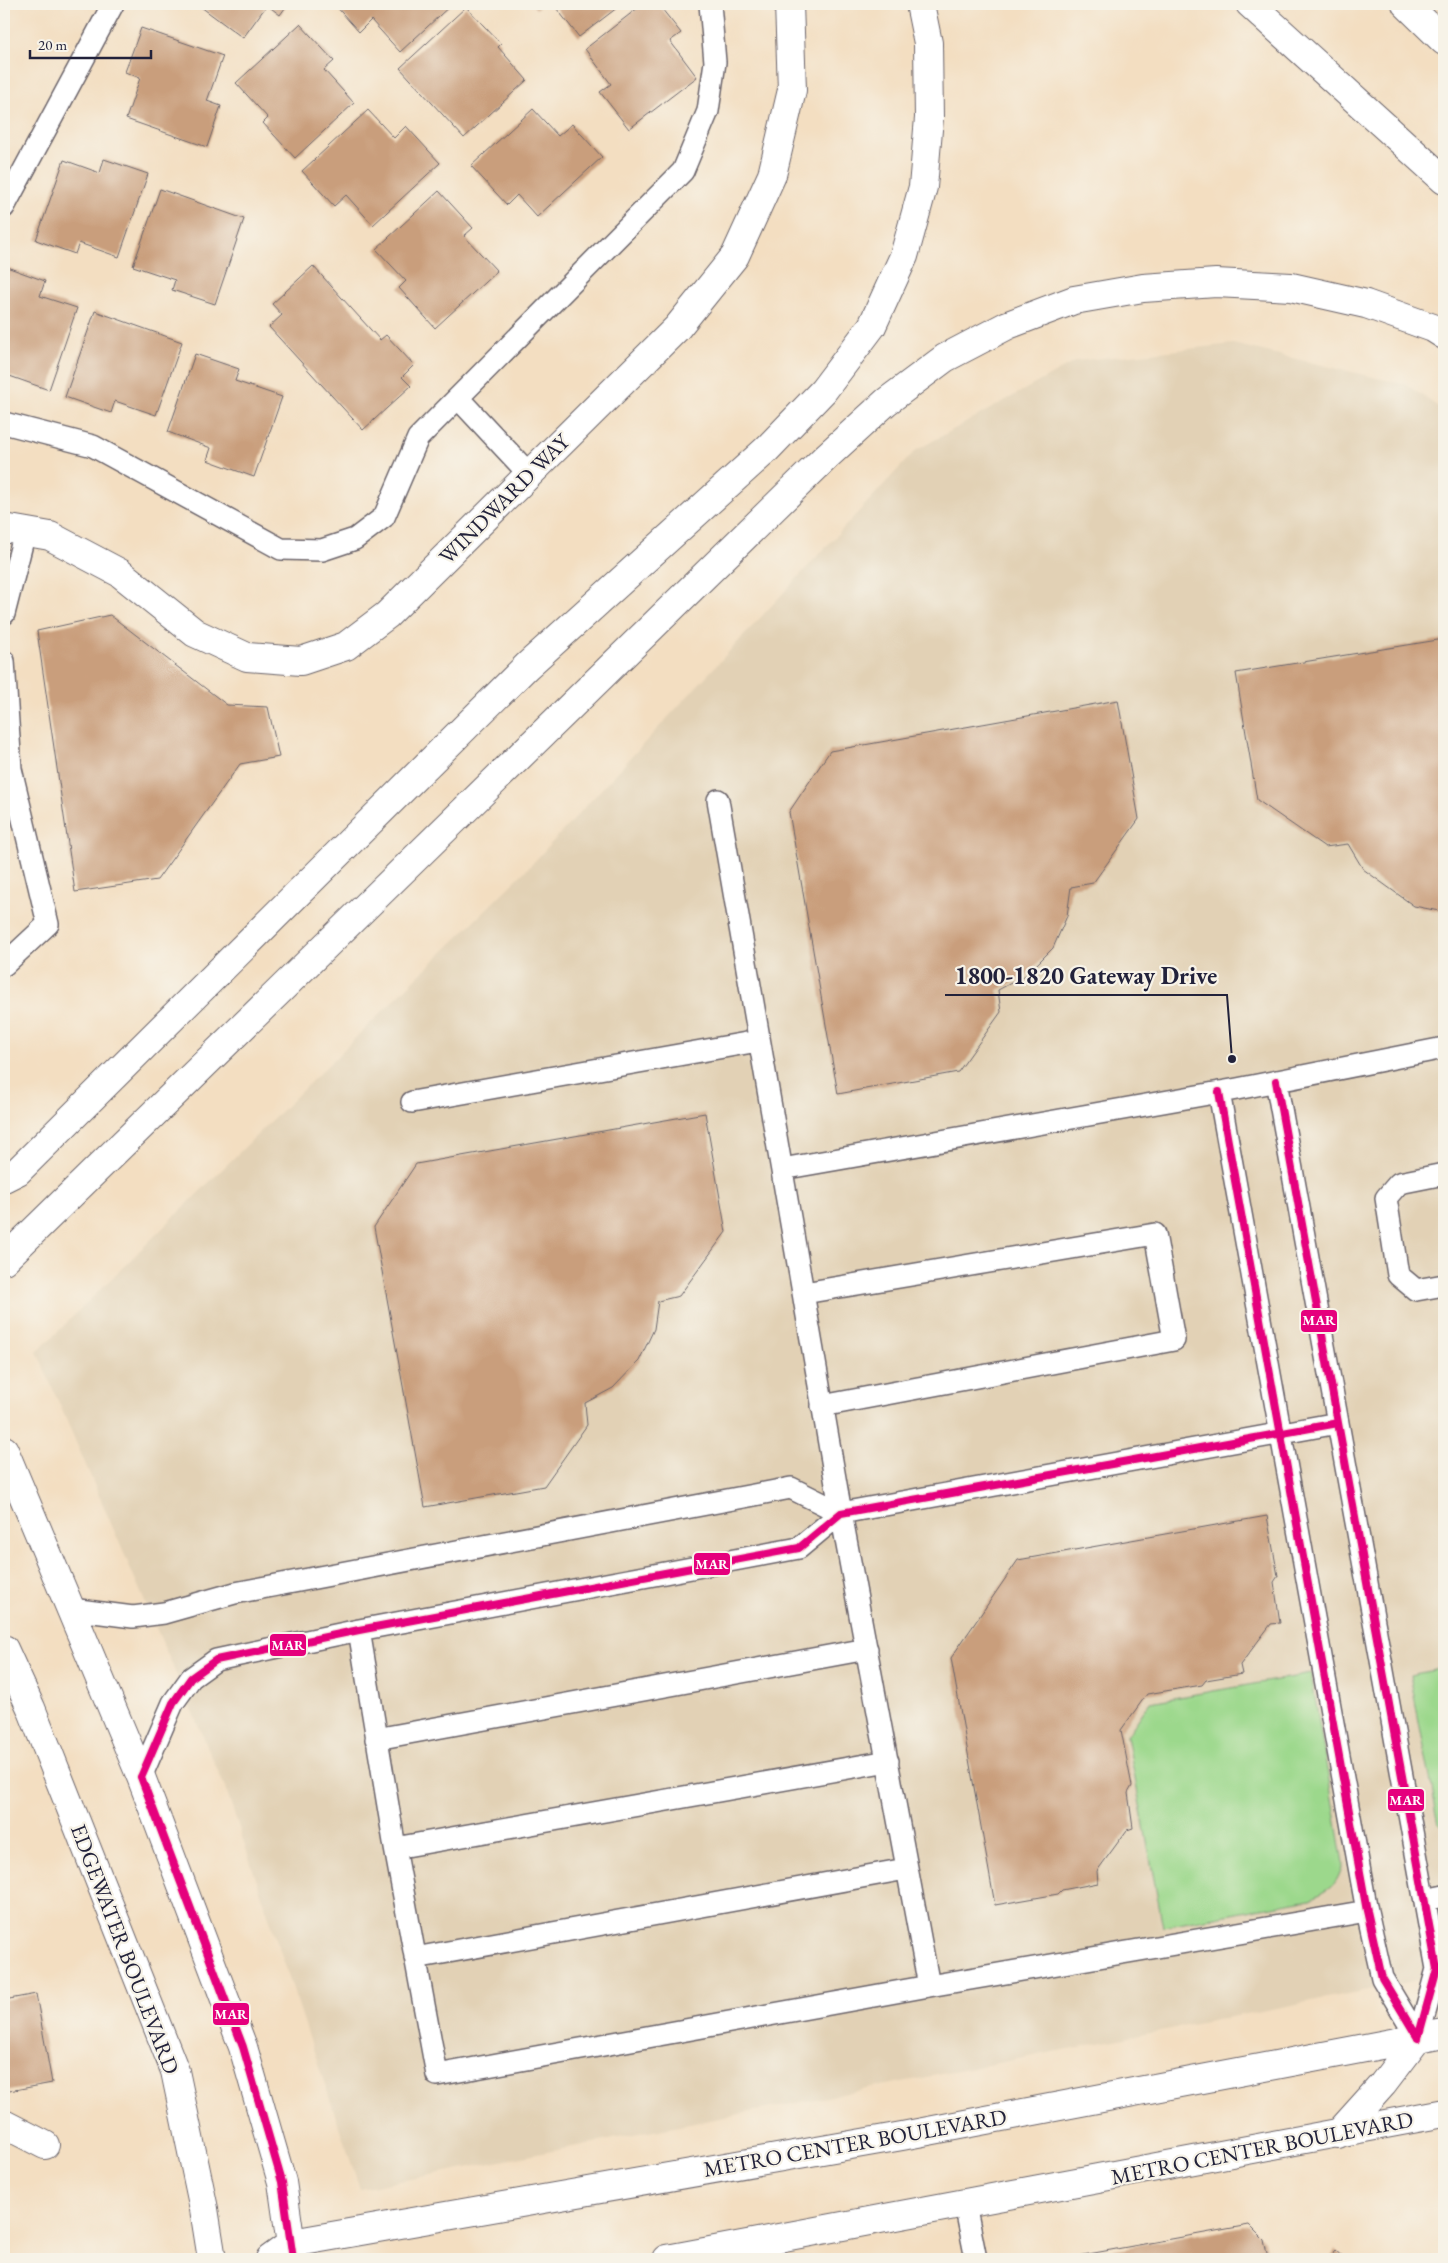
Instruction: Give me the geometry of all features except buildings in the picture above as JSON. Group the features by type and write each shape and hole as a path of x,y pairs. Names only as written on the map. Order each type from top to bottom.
{"main road":[{"name":"WINDWARD WAY","path":"15,530 50,536 120,573 195,633 247,657 301,661 346,646 387,615 677,328 735,256 772,175 792,90 789,4"},
{"path":"4,1178 18,1171 527,666 766,450 823,391 872,326 904,256 923,188 930,118 928,43 920,4"},
{"path":"1250,4 1444,180"},
{"path":"1406,4 1444,41"},
{"path":"4,1260 827,456 886,402 945,358 1008,325 1074,300 1143,288 1216,283 1290,287 1366,304 1433,328 1444,335"},
{"path":"4,1450 141,1777 243,2047 282,2182 292,2251"},
{"name":"EDGEWATER BOULEVARD","path":"4,1649 31,1708 175,2071 204,2209 212,2259"},
{"path":"1338,2134 1383,2084 1436,2037"},
{"name":"METRO CENTER BOULEVARD","path":"270,2259 292,2251 1436,2037"},
{"name":"METRO CENTER BOULEVARD","path":"667,2259 1444,2113"},
{"path":"4,2124 45,2145"}],"lane":[{"path":"4,207 113,4"},
{"path":"4,423 93,446 282,549 322,550 355,539 384,517 418,438 683,171 708,111 716,62 710,4"},
{"path":"458,398 529,474"},
{"path":"4,614 15,530"},
{"path":"4,661 11,769 48,924 4,965"},
{"path":"718,800 758,1041 804,1293 841,1513 929,1986"},
{"path":"412,1102 758,1041"},
{"path":"782,1170 1219,1092 1444,1048"},
{"path":"1276,1081 1338,1422 1434,1898 1437,1969 1436,2037"},
{"path":"1219,1092 1367,1911 1382,1978 1436,2037"},
{"path":"1444,1174 1399,1183 1386,1198 1398,1276 1416,1290 1444,1285"},
{"path":"804,1293 1155,1234 1174,1340 822,1406"},
{"path":"141,1777 173,1703 191,1678 216,1660 358,1630 799,1548 841,1513 1338,1422"},
{"path":"71,1608 133,1617 164,1613 244,1591 791,1488 841,1513"},
{"path":"358,1630 395,1848 437,2075 929,1986 1367,1911"},
{"path":"376,1739 867,1649"},
{"path":"395,1848 888,1761"},
{"path":"415,1958 906,1869"},
{"path":"965,2204 976,2259"}],"shaded area":[{"path":"1233,344 1407,385 1444,411 1444,1975 360,2189 227,1792 37,1352 532,864 915,451 1076,361"}],"green space":[{"path":"1444,1668 1444,1829 1439,1825 1410,1675"},
{"path":"1311,1674 1343,1864 1338,1878 1328,1889 1310,1899 1163,1927 1127,1736 1150,1702"}],"transit line":[{"name":"MAR","path":"1276,1081 1437,1969 1418,2038"},
{"name":"MAR","path":"1219,1092 1367,1911 1382,1978 1418,2038"},
{"name":"MAR","path":"141,1777 173,1703 191,1678 216,1660 359,1630 799,1548 841,1513 1338,1423"},
{"name":"MAR","path":"141,1777 243,2047 282,2182 293,2259"}],"place":[{"name":"1800-1820 Gateway Drive","path":"1232,1059"}]}
